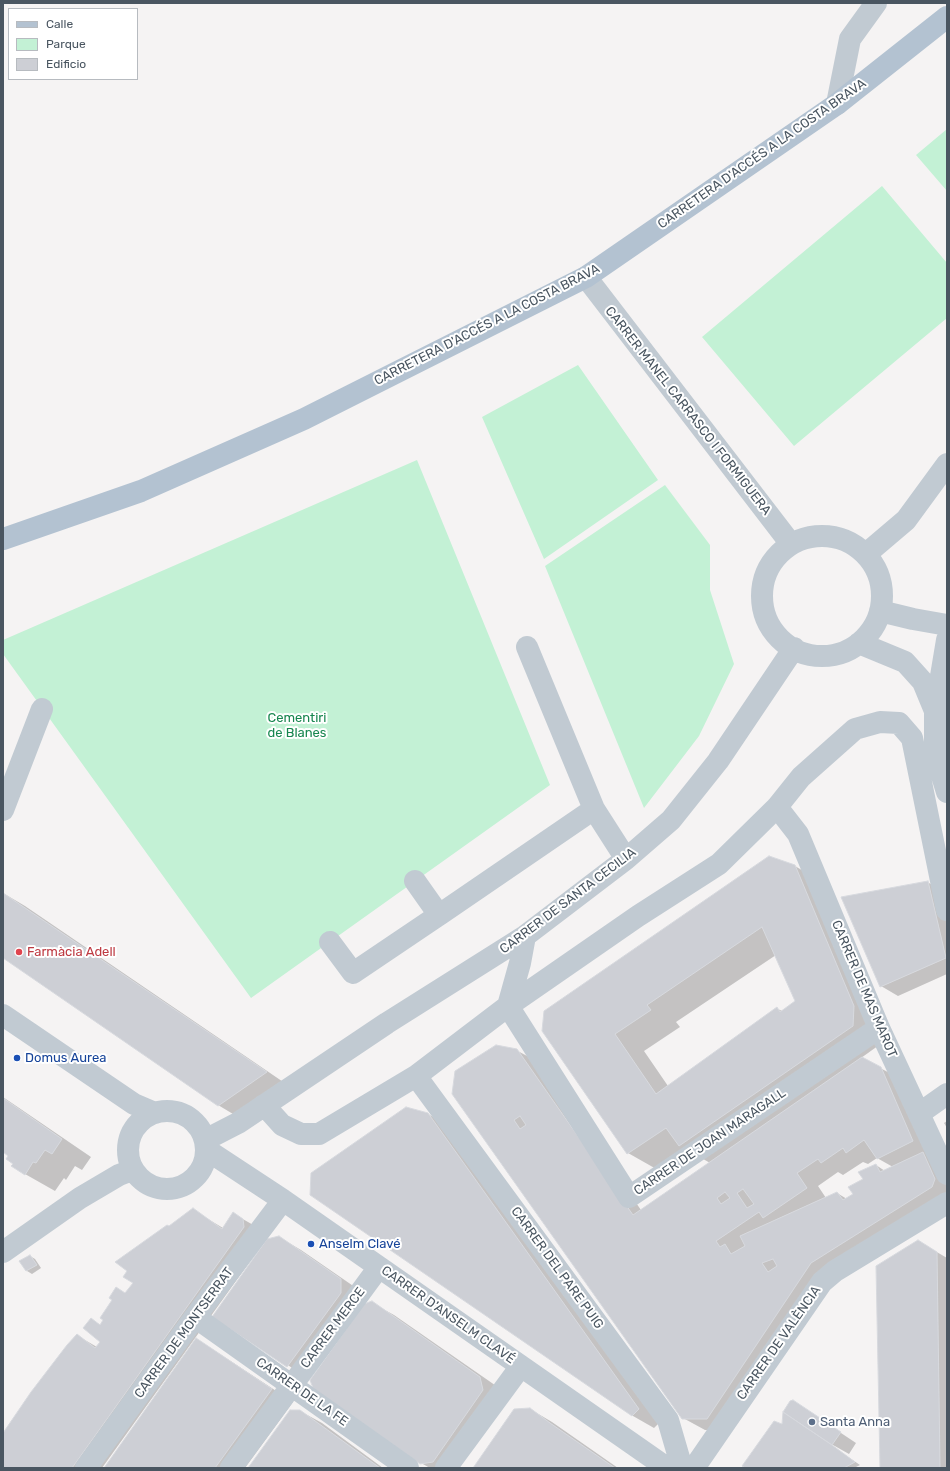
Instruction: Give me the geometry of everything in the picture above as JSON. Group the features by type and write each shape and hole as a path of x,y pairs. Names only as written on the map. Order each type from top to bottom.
{"main road":[{"name":"CARRETERA D'ACCÉS A LA COSTA BRAVA","path":"3,539 141,491 297,422 586,277 837,104 947,17"}],"street":[{"path":"837,104 850,39 876,3"},
{"name":"CARRER MANEL CARRASCO I FORMIGUERA","path":"586,277 791,544"},
{"path":"866,554 906,520 947,464"},
{"path":"810,537 833,537 853,544 866,554 875,567 880,581 882,597 880,610 871,630 859,643 845,651 830,655 815,655 794,648 783,641 773,630 765,613 762,598 764,583 769,568 778,556 791,544 810,537"},
{"path":"880,610 913,619 947,624"},
{"path":"947,640 935,712 935,753 947,790"},
{"path":"859,643 906,662 923,682 935,712"},
{"path":"527,647 594,809 626,859"},
{"name":"CARRER DE SANTA CECILIA","path":"206,1145 387,1023 525,936 626,859 671,820 695,791 718,761 794,648"},
{"path":"3,810 42,709"},
{"path":"264,1105 282,1125 301,1134 319,1134 416,1076 508,1006 638,916 719,864 777,807 801,777 855,729 880,722 899,723 912,738 947,910"},
{"name":"CARRER DE MAS MAROT","path":"777,807 798,834 879,1028 920,1113 947,1174"},
{"path":"330,942 353,973 594,809"},
{"path":"415,881 439,915"},
{"path":"508,1006 520,962 525,936"},
{"name":"CARRER DE JOAN MARAGALL","path":"508,1006 629,1197 879,1028"},
{"name":"CARRER D'ANSELM CLAVÉ","path":"3,1015 134,1104 155,1113 168,1111 180,1113 191,1118 199,1127 206,1145 667,1468"},
{"name":"CARRER DEL PARE PUIG","path":"416,1076 668,1420 682,1468"},
{"path":"920,1113 947,1094"},
{"path":"134,1104 136,1126"},
{"path":"155,1113 144,1118 136,1126 129,1139 128,1153 132,1170 144,1182 154,1187 173,1189 190,1182 202,1168 206,1145"},
{"path":"3,1252 80,1198 119,1175 132,1170"},
{"name":"CARRER DE MONTSERRAT","path":"86,1468 195,1317 283,1200"},
{"name":"CARRER DE VALÈNCIA","path":"694,1468 822,1282 835,1271 947,1203"},
{"name":"CARRER MERCE","path":"231,1468 291,1383 379,1267"},
{"name":"CARRER DE LA FE","path":"195,1317 291,1383 408,1468"},
{"path":"446,1468 521,1366"}],"green space":[{"path":"947,129 947,191 916,155"},
{"path":"882,186 947,263 947,318 794,446 702,337"},
{"path":"578,365 658,480 544,559 482,417"},
{"name":"Cementiri de Blanes","path":"417,460 550,785 251,998 3,654 3,640"},
{"path":"665,485 710,545 710,590 734,664 699,736 644,808 545,566"}],"building":[{"path":"769,856 795,865 854,1006 853,1026 679,1146 666,1128 627,1154 542,1031 544,1011","holes":["762,927 795,1001 780,1012 777,1007 656,1094 615,1034 651,1010 647,1005"]},
{"path":"928,881 946,958 880,987 841,897"},
{"path":"3,893 267,1072 218,1106 3,958"},
{"path":"496,1045 517,1049 633,1215 862,1057 881,1067 913,1141 877,1159 864,1140 846,1153 843,1148 821,1163 818,1159 797,1173 807,1188 763,1218 759,1212 716,1241 720,1247 725,1244 731,1254 745,1246 740,1236 837,1192 843,1200 853,1194 848,1187 863,1179 858,1172 876,1164 880,1172 923,1152 935,1179 932,1187 811,1263 707,1419 682,1419 452,1094 455,1071","holes":["520,1116 526,1125 520,1129 514,1120","743,1189 754,1204 747,1208 737,1193","725,1192 730,1198 721,1204 717,1198","773,1259 777,1266 768,1272 762,1263"]},
{"path":"3,1098 62,1139 52,1154 45,1150 36,1163 33,1162 25,1175 11,1166 13,1164 6,1159 8,1156 3,1152"},
{"path":"406,1107 428,1113 639,1409 632,1416 310,1195 311,1173"},
{"path":"193,1208 222,1229 233,1212 243,1219 244,1227 72,1468 3,1468 3,1433 31,1392 77,1334 95,1348 100,1342 83,1328 91,1318 100,1325 103,1320 100,1318 112,1300 109,1298 116,1287 125,1293 133,1283 123,1277 127,1271 115,1262"},
{"path":"279,1236 341,1279 341,1293 287,1367 212,1317 267,1239"},
{"path":"918,1240 937,1252 940,1468 880,1468 876,1266"},
{"path":"30,1255 37,1265 26,1271 19,1261"},
{"path":"372,1301 480,1377 483,1390 433,1462 420,1464 313,1388 310,1380 364,1304"},
{"path":"196,1338 272,1389 215,1468 104,1468"},
{"name":"Santa Anna","path":"793,1400 841,1432 832,1445 783,1412 790,1401"},
{"path":"530,1408 615,1468 473,1468 514,1409"},
{"path":"290,1410 300,1410 380,1468 248,1468"},
{"path":"783,1412 855,1462 844,1468 745,1468 742,1466 774,1421 782,1424"}],"place":[{"name":"Farmàcia Adell","path":"19,952"},
{"name":"Domus Aurea","path":"17,1058"},
{"name":"Anselm Clavé","path":"311,1244"},
{"name":"Santa Anna","path":"812,1422"}]}
